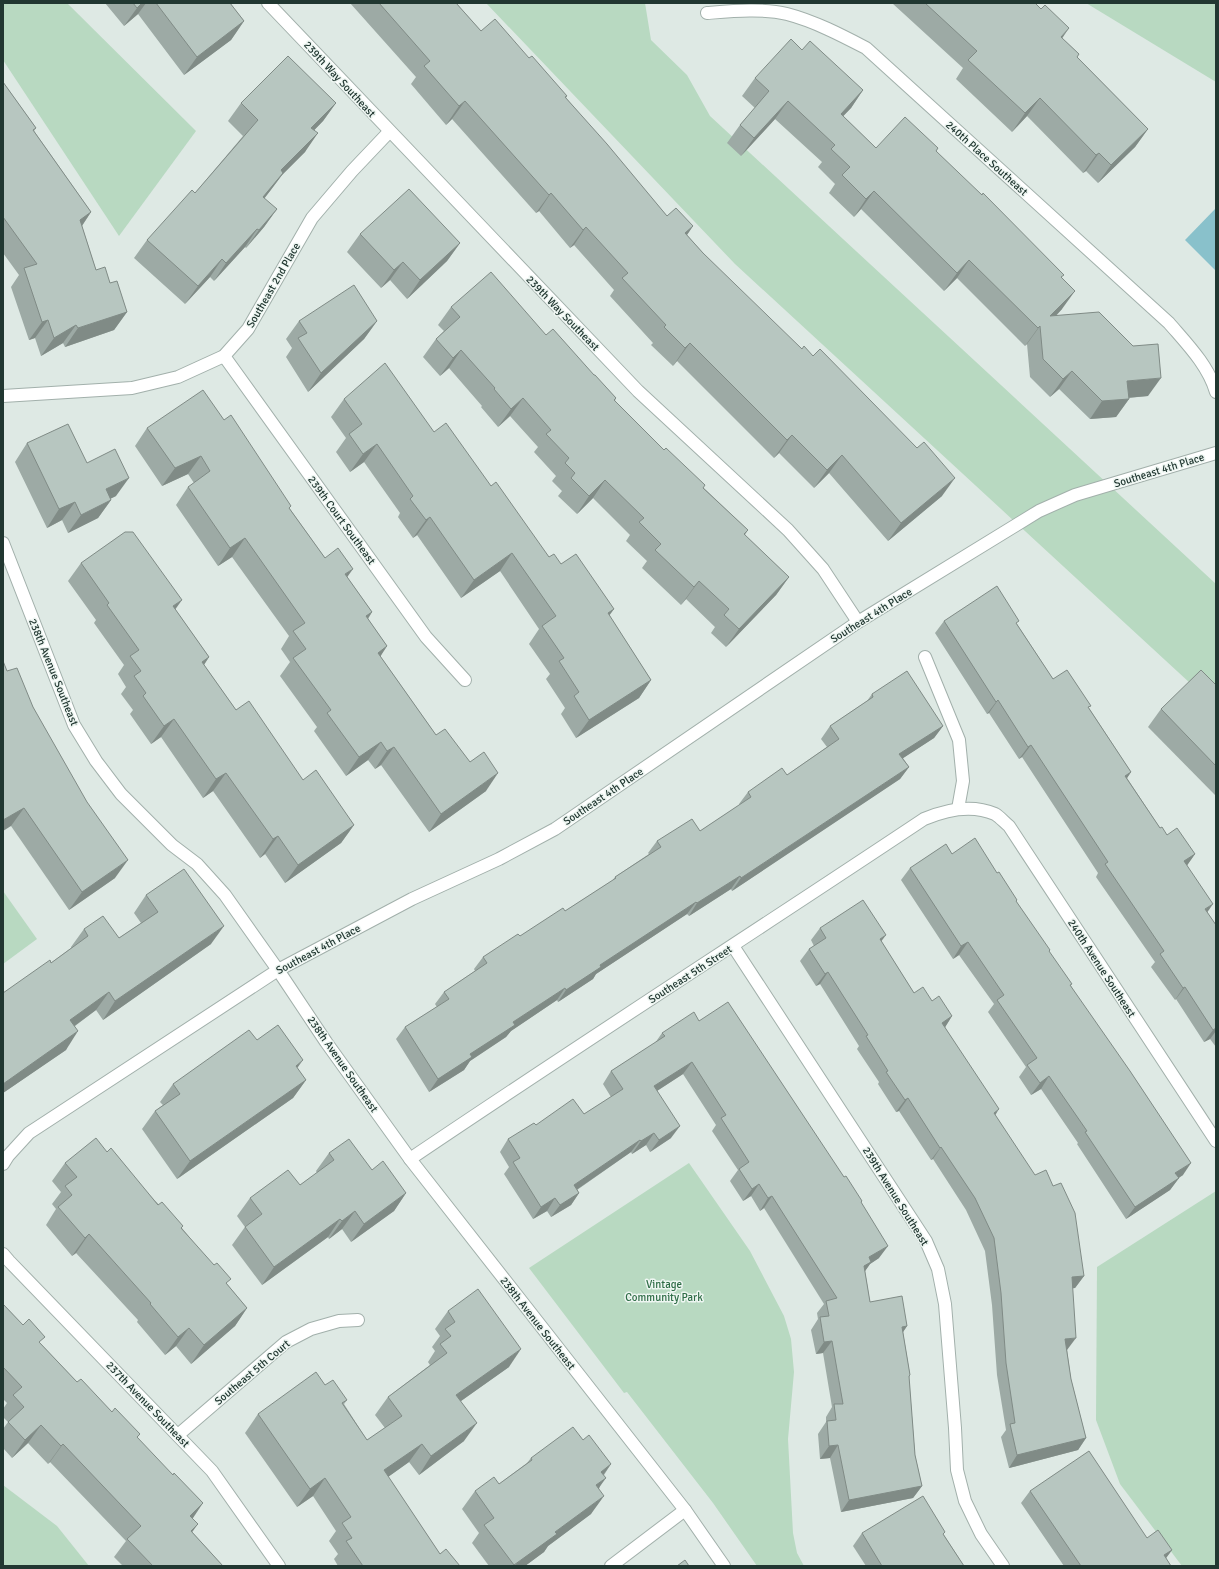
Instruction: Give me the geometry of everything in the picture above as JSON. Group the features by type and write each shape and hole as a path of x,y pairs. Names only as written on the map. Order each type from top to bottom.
{"street":[{"name":"239th Way Southeast","path":"268,3 389,132 638,391 788,530 823,569 858,622"},
{"name":"240th Place Southeast","path":"708,13 742,10 787,14 827,29 866,48 1168,323 1194,352 1213,384 1216,392"},
{"name":"Southeast 2nd Place","path":"3,396 132,388 178,378 224,356 248,329 312,218 352,171 389,132"},
{"name":"239th Court Southeast","path":"224,356 426,637 465,680"},
{"name":"Southeast 4th Place","path":"3,1164 8,1156 29,1133 278,970 412,899 499,859 555,829 858,622 1039,511 1075,495 1216,453"},
{"name":"238th Avenue Southeast","path":"3,543 74,725 96,761 122,794 172,846 197,864 225,895 278,970 326,1042 410,1159 685,1510 724,1566"},
{"path":"925,658 959,740 963,781 958,809"},
{"name":"Southeast 5th Street","path":"410,1159 569,1052 733,946 924,819 940,812 958,809 977,809"},
{"name":"240th Avenue Southeast","path":"977,809 995,814 1009,826 1216,1141"},
{"name":"239th Avenue Southeast","path":"733,946 921,1234 935,1262 938,1269 945,1304 957,1470 965,1501 981,1534 1003,1566"},
{"name":"237th Avenue Southeast","path":"3,1254 212,1471 279,1566"},
{"name":"Southeast 5th Court","path":"178,1436 286,1342 311,1329 339,1321 358,1320"},
{"path":"611,1566 685,1510"}],"green space":[{"path":"3,3 67,3 196,131 119,236 3,60"},
{"path":"486,3 645,3 651,40 687,75 710,116 1216,584 1216,707 735,264"},
{"path":"1086,3 1216,3 1216,82"},
{"path":"3,891 37,939 3,964"},
{"name":"Vintage Community Park","path":"689,1163 750,1251 784,1316 791,1339 794,1372 788,1439 793,1533 797,1553 804,1566 757,1566 713,1503 627,1392 624,1393 529,1268"},
{"path":"1216,1191 1216,1566 1182,1566 1120,1484 1096,1420 1097,1267"},
{"path":"3,1485 57,1526 89,1566 3,1566"}],"water":[{"path":"1216,208 1216,271 1185,240"}],"building":[{"path":"133,3 142,3 137,8"},
{"path":"156,3 230,3 244,21 197,57"},
{"path":"379,3 456,3 481,31 495,19 529,58 532,56 567,96 565,97 607,144 667,216 676,208 693,226 685,233 703,253 802,349 804,346 813,356 820,349 917,448 924,442 955,478 901,523 842,455 827,470 792,435 787,440 690,343 685,348 664,327 666,325 622,278 628,273 586,227 583,230 551,193 549,195 465,101 459,106 424,66 430,61"},
{"path":"925,3 1035,3 1041,9 1045,5 1069,28 1061,37 1079,54 1077,57 1148,129 1111,165 1099,153 1096,155 1040,98 1025,113 968,60 977,51"},
{"path":"791,39 802,50 810,41 863,90 841,114 876,148 905,117 938,148 936,151 982,195 983,193 1064,275 1061,277 1075,291 1050,316 1099,312 1133,346 1158,344 1161,378 1127,381 1129,399 1102,401 1072,371 1063,379 1043,359 1040,326 1038,328 969,260 957,273 874,191 866,199 842,175 850,167 831,149 835,145 788,101 754,138 740,125 769,91 755,78"},
{"path":"288,56 336,103 311,128 318,133 281,170 283,173 263,197 277,209 259,230 257,229 226,263 222,259 198,286 147,240 192,190 195,193 258,120 241,103"},
{"path":"3,82 36,128 33,130 91,212 80,220 96,270 105,267 110,283 117,281 127,312 78,328 76,325 54,338 48,320 42,322 24,268 37,264 3,217"},
{"path":"409,189 460,243 420,280 403,262 394,270 360,234"},
{"path":"491,272 546,335 553,329 616,398 614,400 664,450 666,448 705,485 703,488 748,530 744,534 789,577 739,629 724,615 729,609 699,581 694,587 655,550 661,544 639,522 644,518 605,480 589,496 571,478 575,473 565,463 569,458 546,434 551,430 523,398 511,409 494,389 495,388 461,350 453,358 436,339 460,317 451,307"},
{"path":"354,285 377,321 321,373 298,338 307,333 299,321"},
{"path":"385,363 434,432 446,423 491,486 496,482 549,557 554,554 561,564 576,554 614,609 608,613 651,680 589,720 574,696 579,692 559,661 564,658 542,626 556,616 512,553 474,580 430,517 426,520 410,499 413,496 377,444 363,454 349,434 362,424 344,399"},
{"path":"203,390 224,420 231,415 291,506 289,508 325,558 338,548 353,569 345,574 372,612 366,616 387,646 378,653 436,735 445,729 470,762 484,752 498,773 441,814 394,747 387,751 381,742 359,757 327,713 331,710 293,658 306,649 293,631 305,623 245,538 230,548 188,487 210,471 201,456 175,468 147,428"},
{"path":"68,424 87,463 115,449 129,478 106,489 111,500 81,515 75,502 59,509 27,443"},
{"path":"125,532 133,532 182,600 173,606 209,657 202,662 236,710 249,701 303,780 316,770 354,825 298,865 278,836 273,839 226,773 216,779 174,719 164,726 143,696 146,693 134,676 141,671 130,656 139,650 107,605 109,603 81,563"},
{"path":"997,586 1019,621 1016,623 1053,679 1067,670 1091,706 1088,707 1131,772 1125,776 1160,828 1162,827 1167,835 1177,828 1195,854 1184,861 1213,904 1205,909 1216,925 1216,1028 1213,1030 1185,987 1183,988 1160,954 1164,951 1105,864 1108,862 1031,745 1028,747 998,700 996,702 944,621"},
{"path":"3,661 7,671 17,668 33,707 87,802 128,860 82,892 24,808 3,820"},
{"path":"1201,670 1216,685 1216,766 1161,709"},
{"path":"907,671 943,726 899,754 909,767 741,878 740,876 697,903 696,902 600,965 601,967 566,990 565,988 513,1022 515,1025 470,1054 472,1057 438,1079 405,1027 449,999 444,992 487,963 483,957 518,934 520,936 563,908 565,911 616,878 615,877 661,847 657,841 692,819 700,831 751,797 748,792 782,768 787,775 839,739 830,726 873,697 872,694"},
{"path":"975,838 1072,984 1070,985 1130,1071 1191,1163 1175,1173 1179,1178 1135,1207 1085,1132 1087,1131 1049,1076 1040,1083 1027,1065 1037,1058 997,1000 1004,995 968,942 961,946 910,868 946,844 952,854"},
{"path":"184,869 224,926 115,1001 109,992 70,1020 78,1031 3,1084 3,993 50,960 51,963 88,936 84,929 103,916 119,938 158,912 146,895"},
{"path":"863,900 886,935 880,939 914,993 923,987 932,1001 939,996 952,1016 942,1023 999,1109 994,1113 1035,1175 1046,1170 1053,1186 1061,1183 1075,1213 1084,1276 1072,1277 1076,1338 1065,1339 1071,1379 1086,1438 1017,1455 1010,1424 1015,1423 1006,1363 1001,1293 994,1238 975,1198 941,1147 940,1148 908,1098 905,1100 886,1072 888,1071 866,1036 868,1035 828,972 825,974 809,949 826,938 820,928"},
{"path":"728,1002 844,1177 846,1176 888,1246 869,1257 871,1262 864,1266 870,1302 902,1296 907,1326 902,1327 910,1375 915,1455 922,1486 849,1500 838,1445 829,1446 827,1421 836,1420 834,1404 843,1404 832,1341 824,1342 820,1317 829,1316 826,1301 837,1298 772,1196 768,1198 759,1184 752,1189 739,1169 749,1162 721,1118 726,1115 692,1062 654,1086 680,1126 659,1140 654,1133 641,1141 640,1140 574,1185 579,1193 560,1205 555,1198 541,1207 513,1162 520,1158 508,1139 534,1123 536,1125 573,1099 584,1114 623,1089 611,1071 665,1036 662,1033 694,1012 699,1021"},
{"path":"278,1025 303,1060 296,1066 306,1080 190,1161 155,1111 180,1094 173,1084 249,1030 257,1040"},
{"path":"96,1138 107,1152 111,1148 158,1205 162,1202 183,1226 181,1228 214,1265 217,1263 231,1279 226,1283 247,1308 204,1345 189,1328 178,1337 150,1304 151,1303 89,1234 85,1238 58,1207 72,1195 65,1186 77,1177 65,1163"},
{"path":"349,1139 372,1170 383,1161 406,1193 364,1224 355,1211 342,1221 340,1219 274,1267 245,1227 262,1214 250,1198 288,1170 300,1185 334,1160 329,1153"},
{"path":"478,1289 521,1349 456,1395 477,1423 431,1456 422,1444 384,1470 440,1554 446,1549 460,1566 363,1566 346,1541 352,1538 342,1523 351,1517 325,1478 310,1489 258,1414 316,1372 325,1385 333,1380 347,1400 342,1403 367,1440 402,1416 388,1397 447,1353 440,1344 451,1336 445,1329 455,1322 448,1311"},
{"path":"3,1304 23,1325 29,1319 45,1337 39,1342 77,1382 81,1379 112,1412 115,1408 140,1434 137,1437 173,1475 174,1473 203,1503 190,1516 198,1524 191,1531 223,1566 153,1566 127,1539 141,1526 63,1444 61,1446 41,1425 25,1440 8,1422 24,1407 13,1395 22,1387 3,1367"},
{"path":"573,1427 583,1440 589,1435 611,1464 601,1472 606,1478 596,1485 604,1496 555,1532 557,1534 514,1565 484,1525 494,1518 475,1491 494,1477 499,1484"},
{"path":"1089,1451 1147,1538 1158,1530 1172,1550 1164,1555 1171,1566 1081,1566 1030,1491"},
{"path":"923,1496 945,1532 943,1534 964,1566 882,1566 862,1533"},
{"path":"685,1560 689,1566 677,1566"}]}
